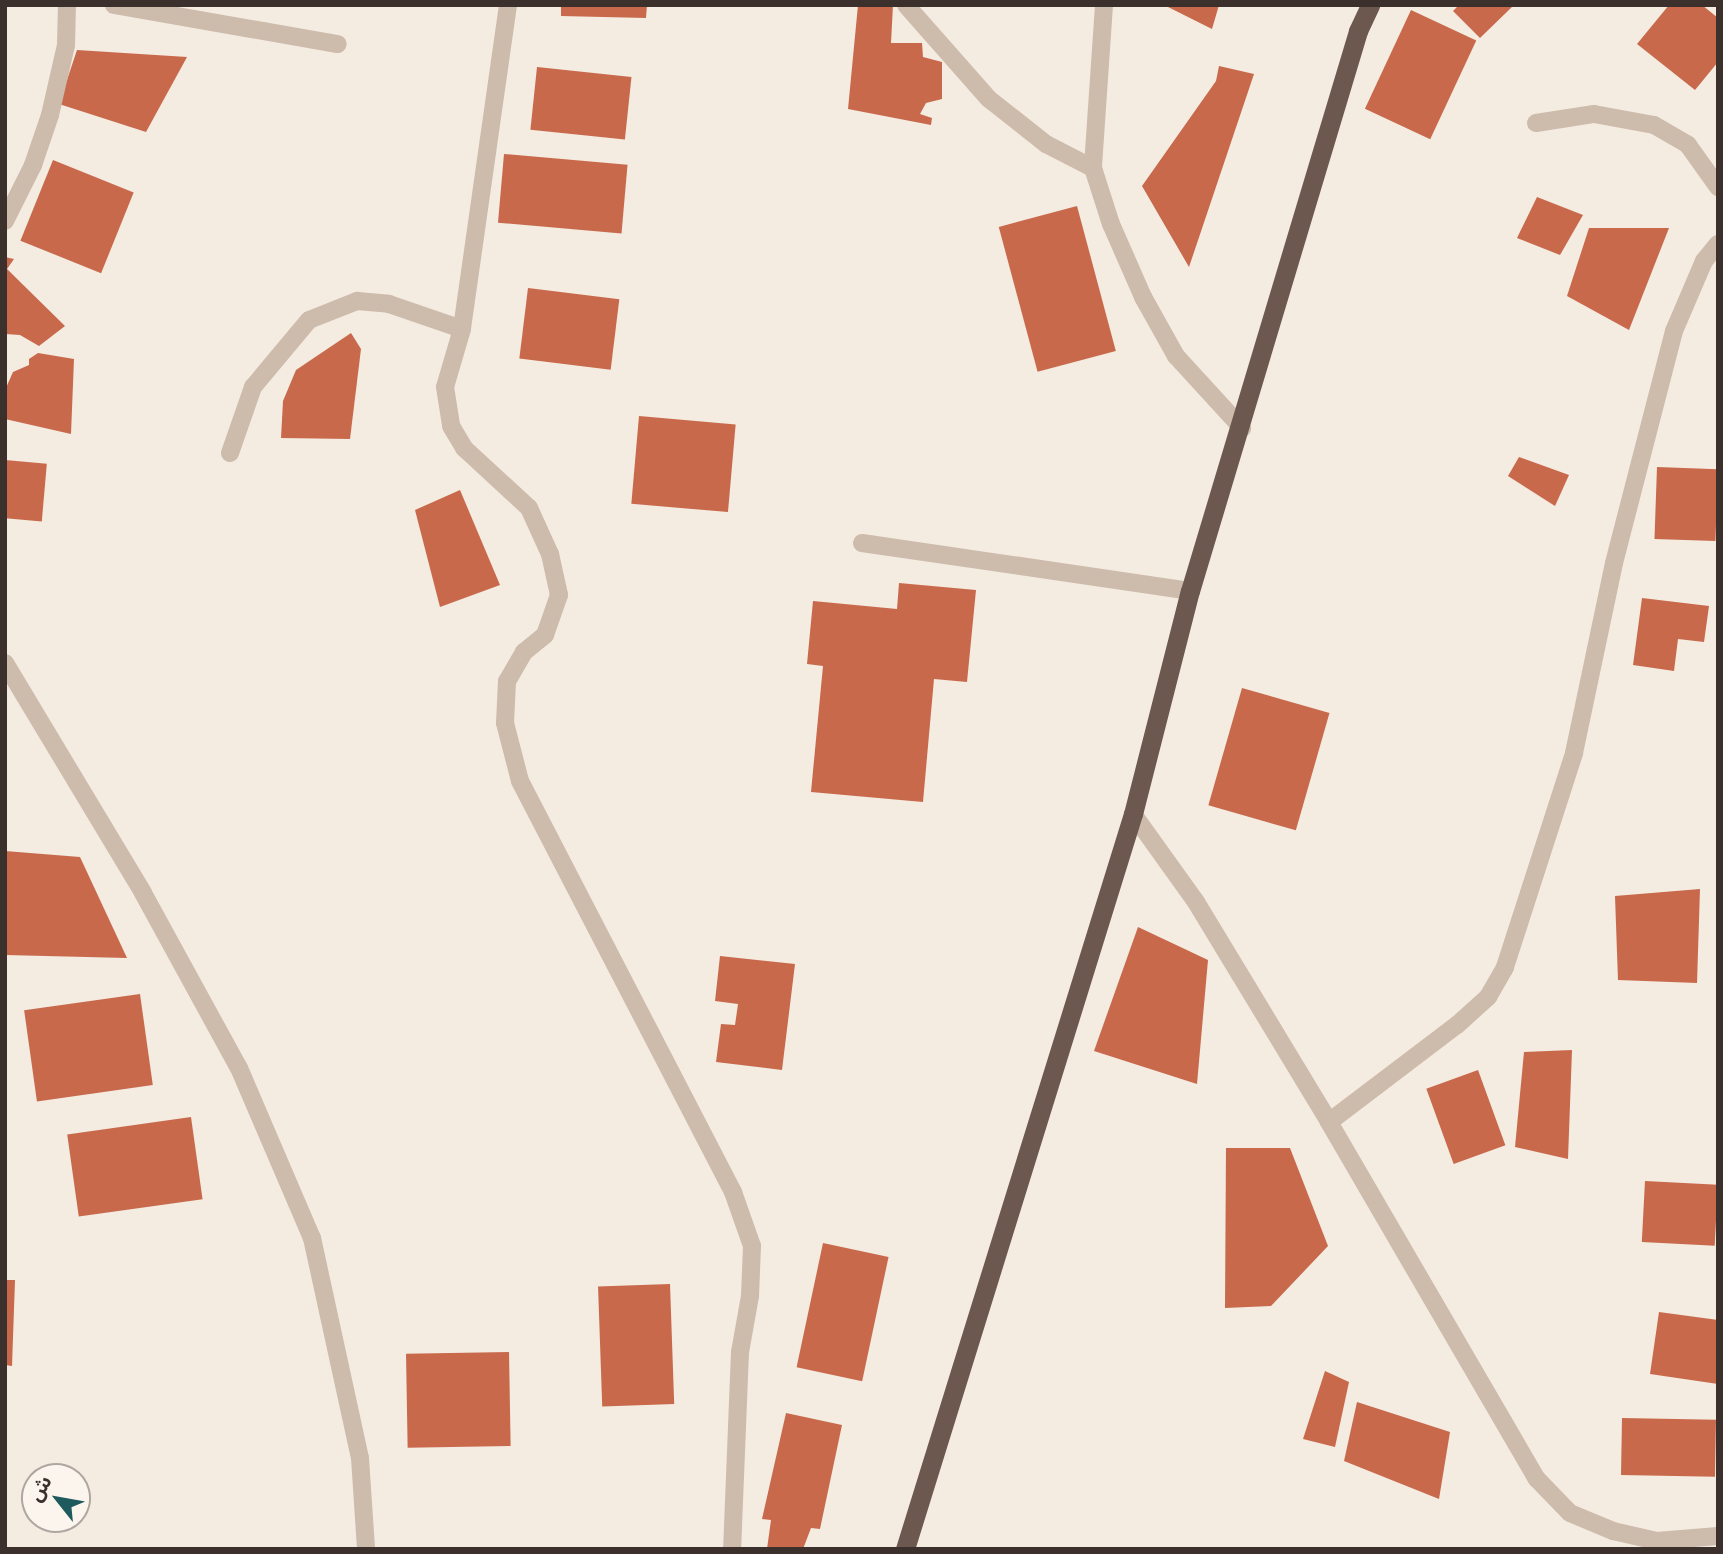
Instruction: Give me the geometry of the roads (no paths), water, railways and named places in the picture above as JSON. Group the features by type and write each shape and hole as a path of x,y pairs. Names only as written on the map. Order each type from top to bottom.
{"highway":[{"path":"905,1549 1133,814 1190,591 1242,428 1358,31 1370,5"}],"street":[{"path":"5,221 33,165 50,115 66,45 67,5"},
{"path":"114,5 338,44"},
{"path":"508,5 462,329 445,387 451,426 464,448 529,508 551,554 559,595 545,635 524,652 507,681 505,723 520,781 733,1192 752,1246 750,1296 740,1352 732,1549"},
{"path":"906,5 989,99 1046,144 1093,168"},
{"path":"1104,5 1093,168 1143,297 1176,356 1242,428"},
{"path":"1536,123 1594,114 1654,125 1688,145 1718,187"},
{"path":"1329,1122 1457,1025 1488,997 1505,967 1574,753 1614,563 1674,331 1704,261 1718,244"},
{"path":"230,453 253,387 309,320 357,301 390,304 462,329"},
{"path":"862,543 1190,591"},
{"path":"5,663 144,893 239,1068 312,1238 360,1458 366,1549"},
{"path":"1133,814 1196,902 1329,1122 1537,1479 1570,1513 1613,1531 1657,1541 1718,1536"}]}
